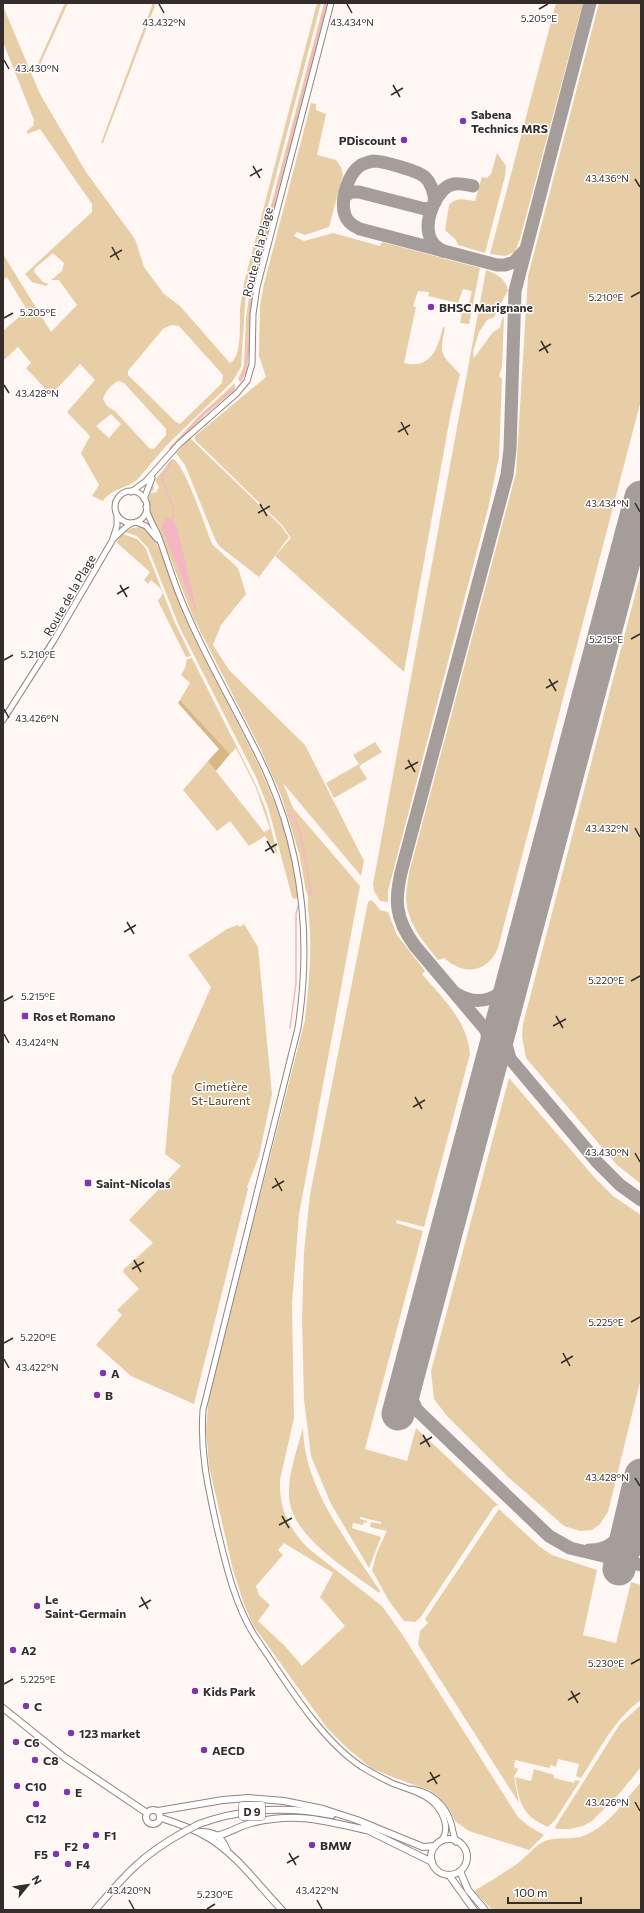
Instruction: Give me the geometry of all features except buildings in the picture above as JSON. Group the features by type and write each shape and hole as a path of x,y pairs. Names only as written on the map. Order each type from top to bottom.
{"main road":[{"path":"3,1701 11,1715"},
{"path":"3,1708 64,1757 147,1813"},
{"path":"147,1813 152,1810 158,1811 211,1801 254,1799 300,1803 357,1820"},
{"name":"D 9","path":"96,1910 137,1863 158,1847 199,1824 226,1816 252,1811 281,1809 306,1810 357,1820 412,1844 423,1847 437,1844"},
{"name":"D 9","path":"306,1810 353,1823 432,1862"},
{"path":"158,1811 160,1818"},
{"path":"147,1813 146,1820 152,1824 158,1822 160,1818"},
{"path":"208,1837 222,1835 250,1823 291,1817 328,1820 366,1830"},
{"path":"160,1818 208,1837 227,1852 282,1910"},
{"path":"198,1832 211,1832 222,1835"},
{"path":"222,1835 227,1852"},
{"path":"451,1840 456,1842 464,1850 466,1856 464,1867 460,1871 449,1875 438,1872 432,1862 431,1856 437,1844 451,1840"},
{"path":"460,1871 468,1890 485,1910"},
{"path":"449,1875 474,1910"}],"street":[{"name":"Route de la Plage","path":"131,492 141,486 190,434 236,393 247,381 250,373 253,314 257,287 331,3"},
{"name":"Route de la Plage","path":"144,499 146,489 154,473"},
{"path":"162,546 152,531 146,526 134,522 124,522 118,516 115,510 116,501 122,494 131,492 136,493 144,499 148,516 162,546 190,621 255,750 281,810 296,862 305,932 304,978 296,1035 203,1410 202,1454 206,1478 228,1571 238,1603 254,1635 316,1724 331,1741 362,1766 385,1780 424,1792 441,1804 449,1818 456,1842"},
{"path":"134,522 144,515 146,507"},
{"name":"Route de la Plage","path":"3,720 54,640 112,540 117,526 118,516"},
{"name":"Route de la Plage","path":"112,540 127,526 134,522"},
{"path":"407,1788 431,1801 442,1815 446,1831 444,1839 437,1844"}],"green space":[{"path":"65,3 68,3 38,69 36,68"},
{"path":"153,3 156,3 103,143 101,143"},
{"path":"317,3 321,3 246,290 241,367 232,382 166,446 137,480 110,494 103,501 92,496 99,485 81,453 90,436 67,412 95,380 80,364 51,395 26,368 31,363 18,347 3,361 3,331 27,310 7,277 3,280 3,254 51,332 77,305 59,280 51,280 62,271 64,263 53,253 35,268 34,272 43,282 49,284 46,286 32,282 25,274 92,212 92,204 40,129 27,134 27,131 33,126 34,120 3,42 3,6 40,94 86,172 135,239 144,267 164,294 180,306 230,363 234,359 239,346 240,309 244,283","holes":["171,325 179,326 223,375 222,383 180,424 176,422 128,375 128,371 163,329","119,381 124,383 166,429 166,435 154,449 149,448 115,411 107,406 103,399 109,388","111,414 121,424 109,438 96,426"]},
{"path":"324,3 329,3 256,283 249,330 248,363 246,373 241,382 238,379 244,366 246,318 251,282"},
{"path":"556,3 583,3 520,239 515,252 505,256 490,254"},
{"path":"599,3 641,3 641,400 498,948 488,963 474,969 467,969 451,964 444,958 438,960 417,931 409,916 407,907 406,898 409,873 516,473 528,276"},
{"path":"311,103 316,104 316,110 326,114 317,155 336,160 341,167 343,175 329,227 305,235 297,232 294,236 304,241 333,233 380,246 382,242 480,268 469,324 460,323 462,313 467,313 472,291 463,289 458,303 428,296 429,292 418,291 413,306 416,307 404,363 421,363 432,356 439,342 443,327 445,328 442,344 443,354 460,374 451,412 404,672 275,556 291,538 282,525 195,440 195,436 266,377 259,356 260,306 264,284"},
{"path":"497,153 506,166 505,176 485,253 458,245 456,240 445,230 449,205 455,200 465,199 475,201 482,177 487,178 491,174"},
{"path":"486,270 503,279 508,290 494,317 487,320 479,332 473,352 474,358 493,332 500,328 504,316 502,367 499,376 502,379 499,457 488,509 388,891 388,902 380,901 374,891 373,884"},
{"path":"235,383 235,390 205,415 171,450 169,448 199,416"},
{"path":"190,438 281,526 289,537 259,577 219,546 215,539 185,465 176,453"},
{"path":"173,459 178,463 189,483 213,545 238,568 246,594 221,625 213,645 229,670 305,745 364,861 361,876 283,783 293,808 360,886 299,1214 292,1304 294,1418 280,1480 283,1509 296,1534 309,1549 382,1606 402,1634 518,1817 530,1827 544,1835 529,1850 469,1831 455,1821 450,1810 440,1798 429,1790 371,1768 347,1748 327,1728 253,1625 244,1604 233,1570 209,1466 206,1429 209,1396 305,1020 310,950 308,898 299,853 281,795 259,746 193,617 161,534 151,515 150,493 156,492 159,487 155,480","holes":["284,1543 333,1573 320,1597 345,1626 302,1666 285,1646 258,1621 270,1605 259,1595 256,1586 283,1555 278,1550"]},
{"path":"153,484 154,489 150,493"},
{"path":"140,527 147,531 157,544 172,584 197,642 266,783 285,833 293,865 298,898 294,899 292,897 268,807 256,777 179,626 148,548 137,536 125,532 132,528"},
{"path":"123,534 137,539 145,547 175,623 191,656 186,657 158,601 163,593 160,588 151,580 148,584 144,580 150,572 116,542"},
{"path":"641,572 641,1184 617,1165 526,1058 522,1036 523,1024"},
{"path":"192,658 256,785 266,810 278,855 265,836 249,846 230,821 217,831 183,790 208,761 264,832 270,829 256,788 236,748 230,754 180,700 190,683 181,675 185,668 187,659"},
{"path":"375,742 382,752 359,766 367,779 334,798 326,783 359,764 353,755"},
{"path":"372,900 380,910 388,912 397,935 425,971 422,974 446,1001 459,1020 468,1042 470,1054 424,1227 397,1220 396,1223 423,1231 365,1449 407,1461 416,1428 498,1505 494,1507 420,1618 415,1622 404,1621 389,1601 372,1570 377,1552 387,1531 370,1527 371,1522 381,1524 381,1522 360,1517 360,1519 367,1521 367,1523 364,1522 363,1525 353,1523 352,1528 381,1537 369,1568 331,1504 311,1456 304,1399 302,1318 304,1252 310,1195 368,902"},
{"name":"Cimetière St-Laurent","path":"244,924 258,947 272,1094 259,1156 247,1187 248,1189 194,1404 131,1376 96,1345 122,1315 117,1310 139,1289 123,1272 124,1269 153,1243 129,1220 181,1166 165,1154 172,1076 211,987 188,955 227,929 238,925 240,927"},
{"path":"509,1078 595,1178 613,1196 641,1215 641,1378 608,1512 600,1524 592,1530 580,1531 564,1526 508,1477 447,1416 434,1399 431,1371"},
{"path":"303,1428 305,1450 319,1493 342,1534 380,1591 379,1593 324,1552 300,1526 292,1512 289,1497 290,1479 293,1462"},
{"path":"499,1509 540,1547 552,1555 597,1570 583,1635 616,1643 631,1582 641,1585 641,1700 623,1716 615,1726 581,1778 576,1776 579,1764 558,1759 556,1767 551,1765 549,1768 515,1760 514,1767 518,1769 514,1777 519,1803 418,1645 420,1631 428,1623 425,1619"},
{"path":"641,1705 641,1767 619,1794 592,1821 583,1826 570,1829 556,1829 555,1827 620,1724"},
{"path":"534,1769 554,1775 554,1778 574,1783 575,1780 580,1781 555,1820 548,1827 532,1818 527,1813 518,1794 515,1777 531,1781"},
{"path":"641,1782 641,1910 492,1910 474,1891 518,1863 541,1843 555,1839 580,1837 599,1828 614,1814"}],"shaded area":[{"path":"166,517 176,523 196,608 195,610 163,531 162,527"},
{"path":"180,700 230,754 216,771 208,761 219,749 178,703"}],"waterway":[{"path":"240,381 249,347 252,285 326,3"},
{"path":"170,449 204,413 234,388"},
{"path":"172,461 162,478 173,508 173,520"},
{"path":"288,815 295,819 300,833 311,892 309,895"},
{"path":"290,1028 296,983 296,914 298,906"}],"taxiway":[{"path":"590,3 515,291 510,449 507,475 403,865 397,898 403,926 415,946 598,1163 620,1185 641,1200"},
{"path":"435,202 432,189 425,177 400,167 373,161 361,165 356,169 352,174 344,195 344,209 346,217 349,222 360,229 497,265 505,265 514,262 524,251"},
{"path":"443,251 434,244 429,234 429,220 434,204 442,191 448,186 454,184 473,186"},
{"path":"345,196 351,192 359,192 425,209 431,208 434,203"},
{"path":"457,994 474,1000 490,998 498,995 505,989 515,974"},
{"path":"504,1014 504,1037 509,1055"},
{"path":"487,1035 492,1053 491,1065"},
{"path":"410,1370 409,1393 417,1410 549,1536 570,1548 641,1565"},
{"path":"589,1550 607,1546 619,1536 628,1521 633,1505"},
{"path":"633,1514 633,1528 641,1549"}],"runway":[{"path":"398,1414 641,497"},
{"path":"619,1569 641,1475"}],"place":[{"name":"Sabena Technics MRS","path":"463,121"},
{"name":"PDiscount","path":"404,140"},
{"name":"BHSC Marignane","path":"431,307"},
{"name":"Ros et Romano","path":"25,1016"},
{"name":"Saint-Nicolas","path":"88,1183"},
{"name":"A","path":"103,1373"},
{"name":"B","path":"97,1395"},
{"name":"Le Saint-Germain","path":"37,1606"},
{"name":"A2","path":"13,1650"},
{"name":"Kids Park","path":"195,1691"},
{"name":"C","path":"26,1706"},
{"name":"123 market","path":"71,1733"},
{"name":"C6","path":"16,1742"},
{"name":"AECD","path":"204,1750"},
{"name":"C8","path":"35,1760"},
{"name":"C10","path":"17,1786"},
{"name":"E","path":"67,1792"},
{"name":"C12","path":"36,1804"},
{"name":"F1","path":"96,1835"},
{"name":"BMW","path":"312,1845"},
{"name":"F2","path":"86,1846"},
{"name":"F5","path":"56,1854"},
{"name":"F4","path":"68,1864"}]}
